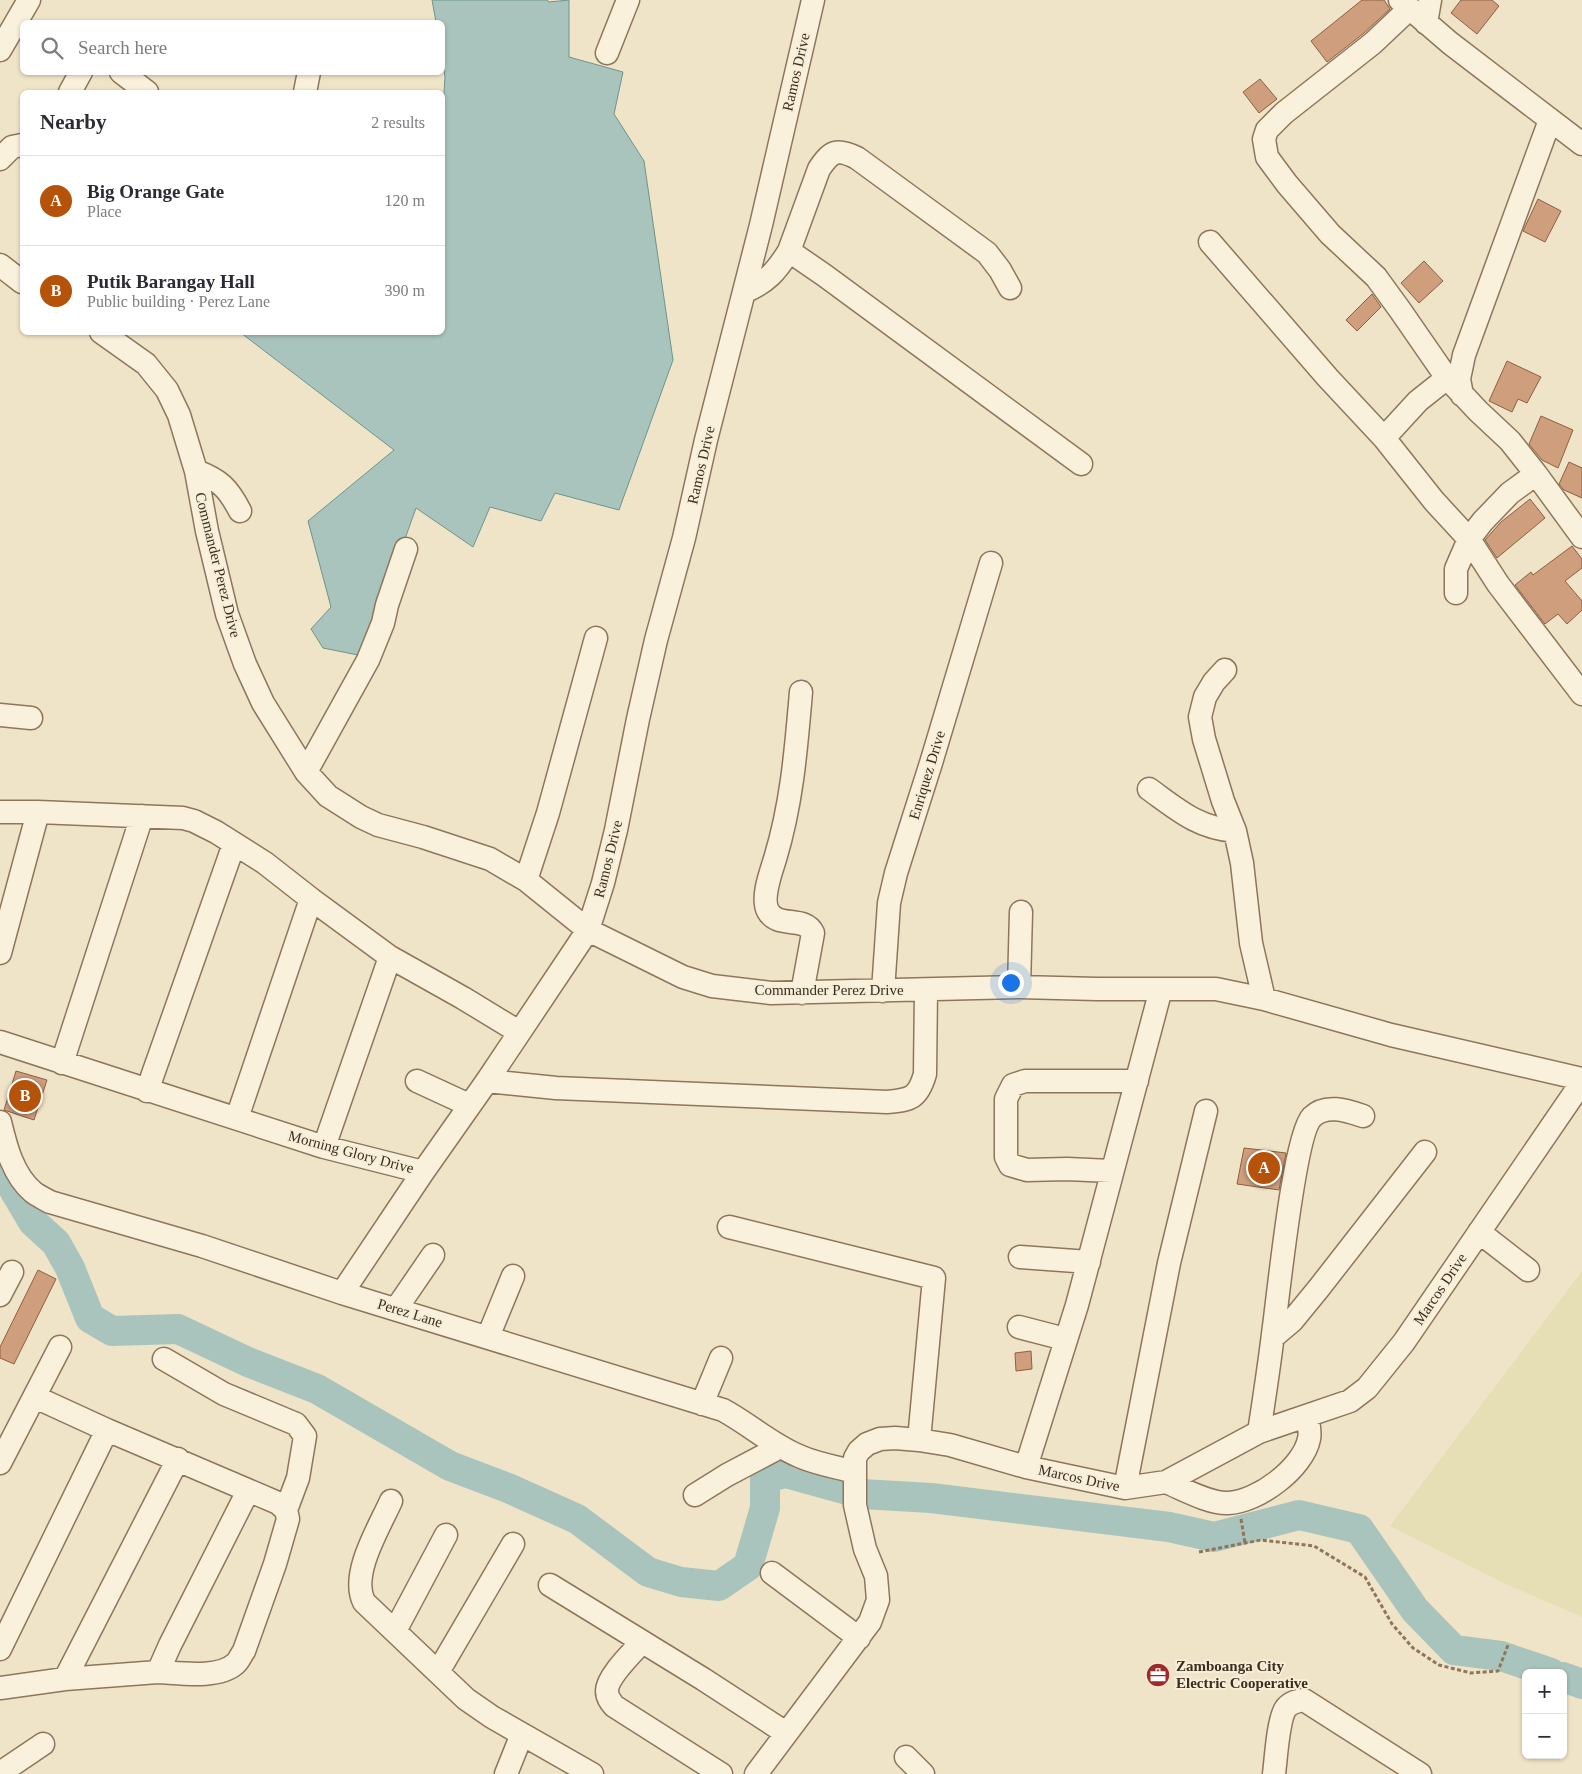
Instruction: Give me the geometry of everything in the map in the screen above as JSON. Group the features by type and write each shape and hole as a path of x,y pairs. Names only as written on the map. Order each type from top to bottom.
{"street":[{"path":"0,50 29,0"},
{"path":"607,53 628,0"},
{"name":"Ramos Drive","path":"588,930 603,883 616,830 656,640 684,538 813,0"},
{"path":"1430,0 1412,11 1284,113 1267,130 1264,146 1267,156 1330,234 1376,277 1454,386 1510,441 1582,537"},
{"path":"1412,11 1582,144"},
{"path":"71,90 79,75"},
{"path":"125,75 144,90"},
{"path":"305,90 308,75"},
{"path":"1384,438 1418,401 1454,386 1459,379 1464,355 1550,120"},
{"path":"0,159 12,147 20,145"},
{"path":"744,292 760,285 782,263 789,251 819,169 826,158 832,154 846,153 857,158 986,253 1000,270 1010,288"},
{"path":"1210,242 1328,378 1384,438 1434,501 1469,539 1498,584 1582,694"},
{"path":"789,251 1081,464"},
{"path":"0,265 20,280"},
{"name":"Commander Perez Drive","path":"104,335 146,364 167,390 179,415 196,471 207,531 227,614 245,664 263,703 306,772 328,796 360,817 378,825 423,837 490,859 526,880 588,930 644,959 690,979 712,986 771,993 1019,987 1216,989 1264,999 1391,1035 1582,1080"},
{"path":"196,471 221,483 231,494 240,511"},
{"path":"1456,593 1454,581 1456,569 1469,539 1510,492 1536,474"},
{"path":"306,772 368,660 383,623 387,605 406,550"},
{"name":"Enriquez Drive","path":"883,991 889,903 896,873 931,764 991,563"},
{"path":"526,880 548,812 596,638"},
{"path":"1225,670 1214,682 1205,697 1200,716 1204,738 1223,801 1235,831 1242,863 1251,943 1264,999"},
{"path":"801,692 795,769 784,828 766,891 765,904 771,915 777,920 807,925 813,933 802,993"},
{"path":"0,715 31,718"},
{"path":"1149,789 1195,821 1222,830 1235,831"},
{"path":"0,812 142,816 183,818 194,821 216,832 265,863 390,956 519,1032"},
{"path":"0,953 38,812"},
{"path":"62,1063 142,816"},
{"path":"147,1091 234,844"},
{"path":"238,1118 311,899"},
{"path":"1019,987 1021,912"},
{"name":"Morning Glory Drive","path":"0,1042 147,1091 324,1146 423,1172 487,1081 588,930"},
{"path":"324,1146 390,956"},
{"path":"1026,1466 1089,1262 1111,1171 1161,989"},
{"path":"487,1081 556,1088 887,1102 905,1101 915,1096 925,1074 926,990"},
{"name":"Marcos Drive","path":"756,1774 859,1638 870,1622 878,1600 876,1576 864,1549 855,1504 855,1458 858,1451 868,1444 880,1440 895,1438 919,1440 950,1445 1026,1466 1125,1488 1166,1482 1259,1432 1350,1401 1366,1388 1404,1342 1582,1080"},
{"path":"417,1081 469,1105"},
{"path":"1111,1171 1027,1170 1010,1165 1006,1157 1006,1099 1013,1085 1025,1081 1137,1081"},
{"path":"1259,1432 1292,1195 1305,1128 1312,1117 1321,1111 1329,1109 1345,1110 1363,1116"},
{"path":"1125,1488 1169,1263 1206,1111"},
{"name":"Perez Lane","path":"0,1122 4,1142 18,1176 34,1193 50,1202 202,1246 342,1293 723,1410 780,1447 800,1457 855,1476"},
{"path":"1273,1338 1292,1321 1424,1152"},
{"path":"342,1293 423,1172"},
{"path":"729,1226 934,1278 919,1440"},
{"path":"1479,1232 1528,1270"},
{"path":"396,1309 433,1255"},
{"path":"1020,1257 1089,1262"},
{"path":"0,1295 12,1272"},
{"path":"488,1337 513,1276"},
{"path":"1019,1327 1065,1339"},
{"path":"0,1463 60,1347"},
{"path":"702,1404 721,1358"},
{"path":"0,1688 65,1679 158,1672 223,1672 237,1664 244,1651 275,1564 288,1520 286,1510 298,1478 305,1436 296,1424 224,1394 164,1359"},
{"path":"35,1397 278,1503 286,1510"},
{"path":"1166,1482 1211,1500 1227,1503 1246,1500 1268,1489 1299,1460 1306,1450 1310,1437 1307,1416"},
{"path":"0,1649 108,1430"},
{"path":"695,1495 780,1447"},
{"path":"65,1679 178,1459"},
{"path":"158,1672 248,1490"},
{"path":"391,1501 361,1569 360,1594 364,1602 466,1699 492,1717 592,1774"},
{"path":"395,1631 446,1535"},
{"path":"438,1672 513,1544"},
{"path":"772,1573 859,1638"},
{"path":"550,1585 703,1679 786,1733"},
{"path":"642,1642 611,1679 607,1691 608,1700 614,1706 720,1774"},
{"path":"1274,1774 1282,1718 1286,1707 1294,1701 1304,1700 1420,1774"},
{"path":"506,1774 522,1734"},
{"path":"0,1773 43,1744"},
{"path":"906,1757 923,1774"}],"path":[{"path":"1241,1519 1245,1543"},
{"path":"1199,1552 1261,1540 1314,1546 1365,1577 1392,1624 1414,1648 1439,1665 1471,1674 1498,1671 1508,1645"}],"shaded area":[{"path":"1582,1271 1582,1617 1501,1582 1390,1526"}],"water":[{"path":"432,0 547,0 549,2 569,0 569,57 623,72 614,114 644,161 673,360 619,510 555,493 541,521 490,507 473,547 416,508 363,656 323,648 311,629 331,607 308,521 394,450 244,335 445,335 445,20 436,20"}],"building":[{"path":"1362,0 1384,0 1390,9 1364,33 1327,62 1311,41"},
{"path":"1461,0 1492,0 1499,6 1477,34 1451,13"},
{"path":"1260,79 1277,99 1259,113 1243,92"},
{"path":"1538,199 1561,211 1545,242 1523,231"},
{"path":"1424,261 1443,281 1419,303 1401,283"},
{"path":"1372,294 1381,307 1357,331 1346,320"},
{"path":"1507,361 1541,377 1527,403 1518,399 1512,412 1489,401"},
{"path":"1541,416 1573,430 1558,468 1542,460 1529,444"},
{"path":"1569,462 1582,468 1582,498 1564,490 1559,484"},
{"path":"1530,499 1545,518 1497,558 1485,540 1501,522"},
{"path":"1572,546 1582,559 1582,568 1565,581 1582,601 1582,610 1567,624 1558,614 1545,624 1515,585 1531,572 1533,575"},
{"path":"16,1071 47,1080 34,1120 4,1110"},
{"path":"1244,1148 1286,1153 1279,1190 1237,1184"},
{"path":"38,1270 56,1279 14,1364 0,1358 0,1347"},
{"path":"1031,1351 1032,1369 1016,1371 1015,1353"}],"waterway":[{"path":"0,1166 33,1222 56,1243 70,1268 90,1318 112,1331 178,1329 248,1362 317,1389 450,1466 508,1488 577,1519 648,1572 681,1582 719,1586 748,1566 765,1508 765,1478 786,1473 862,1494 931,1498 1169,1527 1214,1537 1299,1515 1359,1529 1415,1610 1454,1650 1501,1656 1539,1669"},
{"path":"1567,1678 1582,1684"}],"place":[{"name":"Putik Barangay Hall","path":"25,1096"},
{"name":"Big Orange Gate","path":"1264,1168"},
{"name":"Zamboanga City Electric Cooperative","path":"1158,1675"}]}
